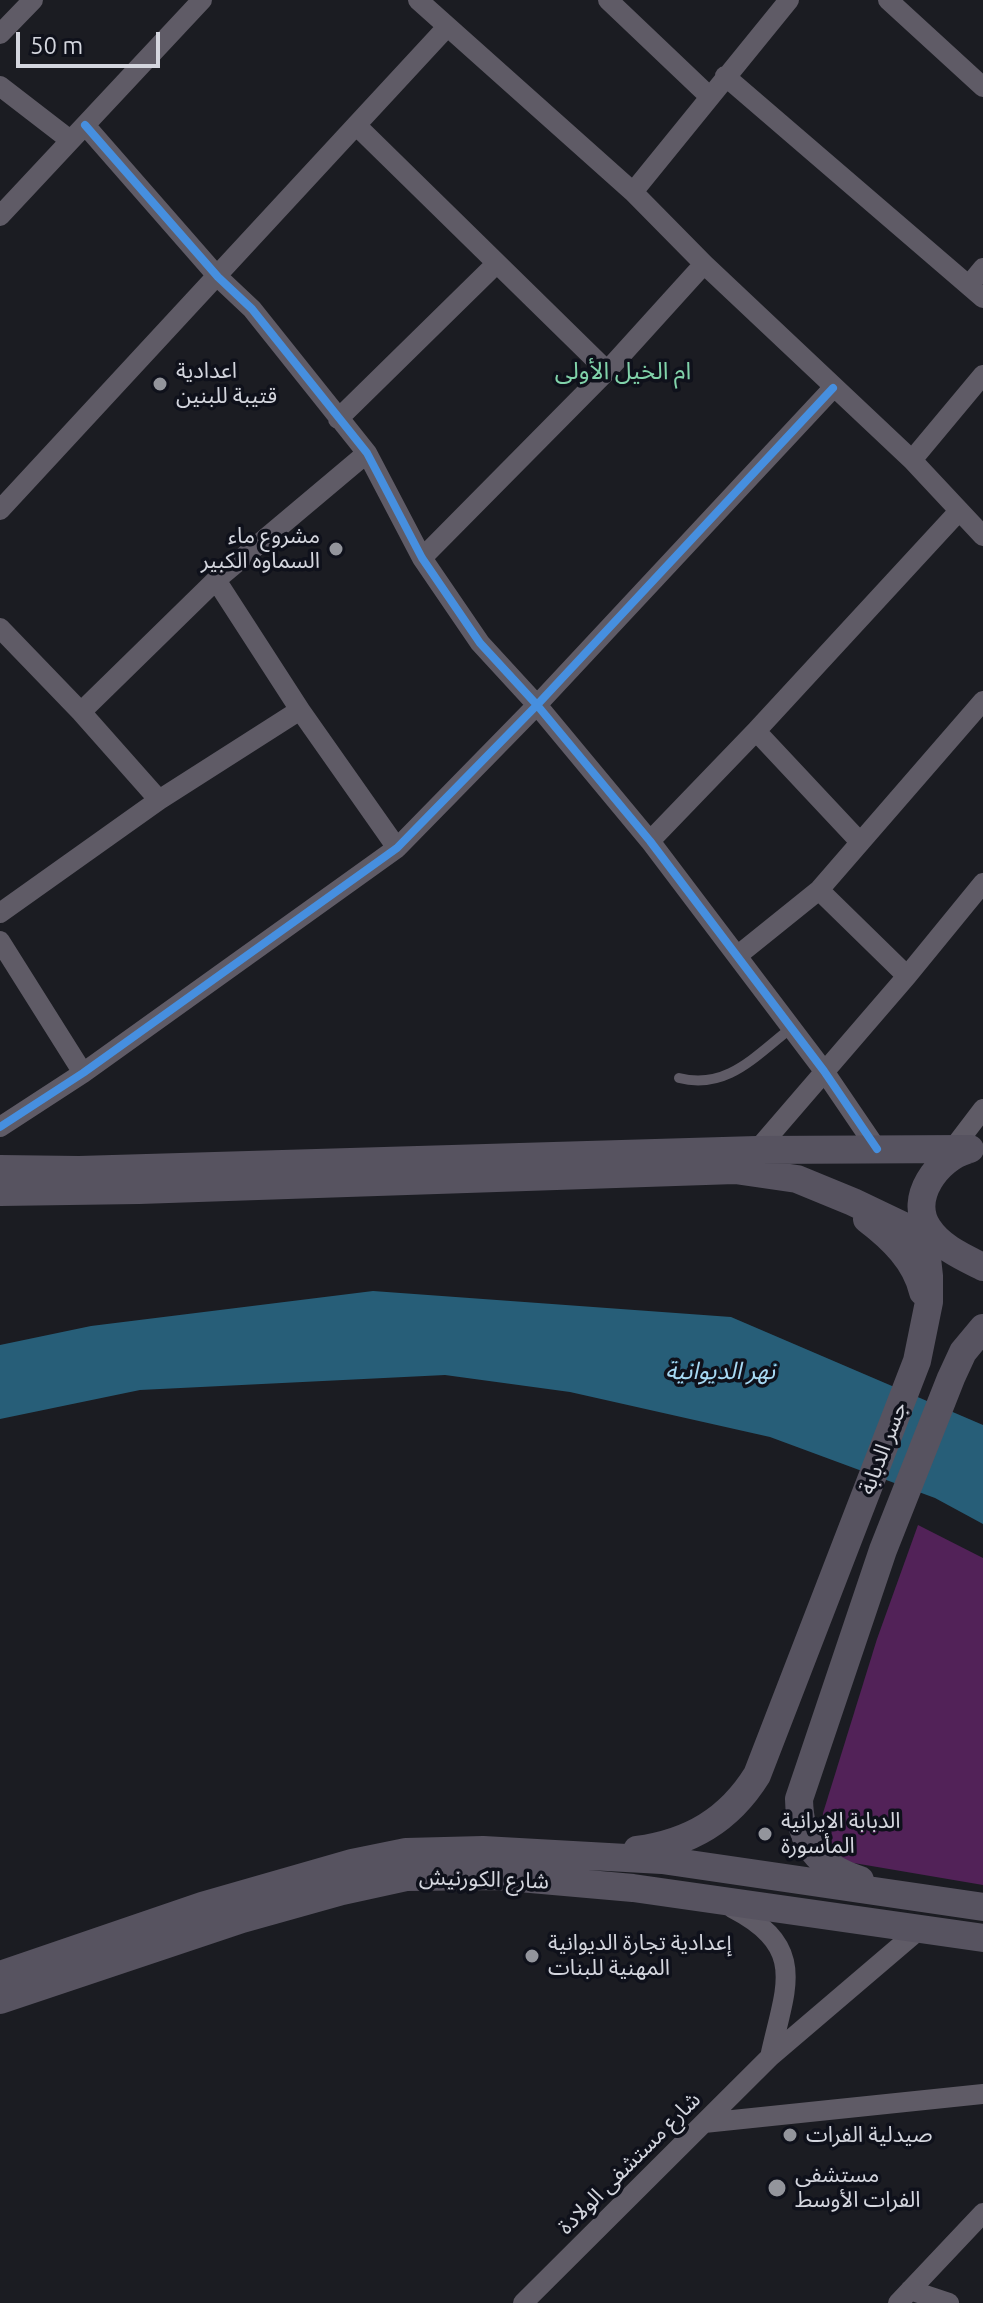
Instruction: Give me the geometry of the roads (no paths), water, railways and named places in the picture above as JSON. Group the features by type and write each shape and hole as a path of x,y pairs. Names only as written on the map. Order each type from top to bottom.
{"main road":[{"path":"0,1169 79,1170 757,1150 963,1150"},
{"name":"جسر الدبابة","path":"603,1856 693,1836 713,1825 745,1794 766,1754 917,1361 927,1312 930,1178 963,1150"},
{"path":"0,1192 154,1190 735,1170 797,1179 931,1232 983,1267"},
{"path":"797,1179 851,1207 887,1234 910,1261 920,1282 927,1312"},
{"name":"جسر الدبابة","path":"895,1893 835,1870 818,1858 806,1840 799,1810 804,1779 883,1550 951,1378 963,1352 983,1328"},
{"name":"شارع الكورنيش","path":"0,1975 202,1906 352,1863 406,1852 483,1850 662,1860 983,1907"},
{"name":"شارع الكورنيش","path":"0,2000 242,1919 406,1877 497,1876 633,1888 983,1938"}],"street":[{"path":"0,34 33,0"},
{"path":"0,216 202,0"},
{"path":"418,0 633,192 833,388 912,460 983,536"},
{"path":"608,0 710,97"},
{"path":"633,192 789,0"},
{"path":"888,0 983,87"},
{"path":"0,510 447,27"},
{"path":"725,76 976,291 983,268"},
{"path":"0,86 70,140"},
{"path":"85,125 218,277 252,309 367,453 422,558 480,643 537,705 650,841 824,1071 877,1149"},
{"path":"357,126 607,371"},
{"path":"338,419 497,263"},
{"path":"422,558 607,371 704,264"},
{"path":"912,460 983,375"},
{"path":"0,1127 83,1073 397,848 537,705 833,388"},
{"path":"81,712 216,580 367,453"},
{"path":"650,841 959,511"},
{"path":"216,580 300,710 397,848"},
{"path":"0,628 81,712 159,800"},
{"path":"737,956 819,890 983,701"},
{"path":"0,913 159,800 300,710"},
{"path":"756,731 860,842"},
{"path":"757,1150 983,883"},
{"path":"819,890 907,976"},
{"path":"0,941 83,1073"},
{"path":"963,1150 983,1109"},
{"path":"719,1902 755,1920 781,1948 786,1974 770,2057"},
{"name":"شارع مستشفى الولادة","path":"523,2303 770,2057 920,1929"},
{"path":"704,2123 981,2095"},
{"path":"904,2296 983,2213"},
{"path":"904,2296 949,2303"}],"lane":[{"path":"679,1078 693,1082 731,1075 790,1029"}],"water":[{"name":"نهر الديوانية","path":"373,1291 731,1317 983,1425 983,1524 935,1498 770,1437 570,1392 445,1375 140,1390 0,1419 0,1345 91,1326"}],"place":[{"name":"اعدادية قتيبة للبنين","path":"160,384"},
{"name":"مشروع ماء السماوه الكبير","path":"336,549"},
{"name":"الدبابة الايرانية المأسورة","path":"765,1834"},
{"name":"إعدادية تجارة الديوانية المهنية للبنات","path":"532,1956"},
{"name":"صيدلية الفرات","path":"790,2135"},
{"name":"مستشفى الفرات الأوسط","path":"777,2188"}],"district":[{"name":"ام الخيل الأولى","path":"623,371"}]}
